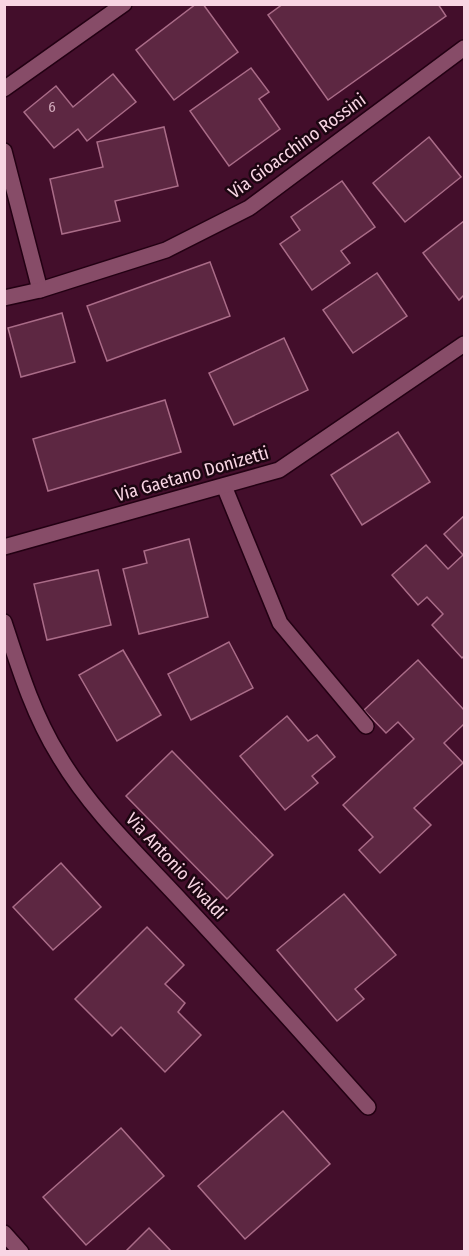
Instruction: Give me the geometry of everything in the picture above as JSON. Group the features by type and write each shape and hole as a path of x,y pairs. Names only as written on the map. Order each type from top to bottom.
{"street":[{"path":"4,88 124,4"},
{"name":"Via Gioacchino Rossini","path":"4,298 40,290 166,250 249,208 465,48"},
{"path":"4,150 40,290"},
{"name":"Via Gaetano Donizetti","path":"4,547 279,470 465,344"},
{"path":"224,486 280,623 366,726"},
{"name":"Via Antonio Vivaldi","path":"4,622 21,676 37,715 58,755 87,799 368,1107"},
{"path":"4,1233 21,1251"}],"building":[{"path":"196,4 203,4 238,52 174,100 136,50"},
{"path":"283,4 438,4 446,16 328,100 268,15"},
{"path":"251,68 269,92 259,99 280,129 229,166 190,111"},
{"path":"113,74 136,102 87,141 78,129 54,148 24,112 56,86 73,107"},
{"path":"164,127 178,186 115,201 120,221 62,234 50,179 103,167 97,142"},
{"path":"429,137 461,177 405,222 373,183"},
{"path":"342,181 375,227 341,251 350,263 312,290 280,244 300,230 291,217"},
{"path":"464,221 464,295 459,300 423,253"},
{"path":"210,262 230,316 107,361 87,306"},
{"path":"377,273 407,316 353,353 323,310"},
{"path":"62,313 75,362 21,377 8,328"},
{"path":"284,338 308,390 234,425 209,373"},
{"path":"165,400 181,452 48,491 33,439"},
{"path":"398,432 430,482 362,525 331,475"},
{"path":"464,516 464,656 462,658 432,625 443,614 427,597 418,605 392,575 426,545 448,569 463,555 444,534"},
{"path":"189,539 208,617 139,634 123,569 147,563 144,551"},
{"path":"98,570 111,625 47,640 34,584"},
{"path":"229,642 253,688 191,720 168,674"},
{"path":"123,650 161,715 117,741 79,675"},
{"path":"418,660 464,710 464,724 444,743 463,763 414,808 431,825 380,873 359,850 373,837 343,805 414,739 398,722 386,733 364,710"},
{"path":"287,716 308,741 317,735 335,757 312,776 318,783 285,810 240,756"},
{"path":"172,751 273,855 227,899 126,796"},
{"path":"61,863 101,907 53,950 13,907"},
{"path":"344,894 396,955 355,989 364,999 337,1021 277,950"},
{"path":"147,927 184,965 165,984 185,1003 178,1012 201,1035 165,1072 121,1027 112,1036 75,999"},
{"path":"283,1111 330,1164 245,1239 198,1186"},
{"path":"121,1128 164,1176 86,1245 43,1197"},
{"path":"149,1228 172,1252 125,1252"}]}
